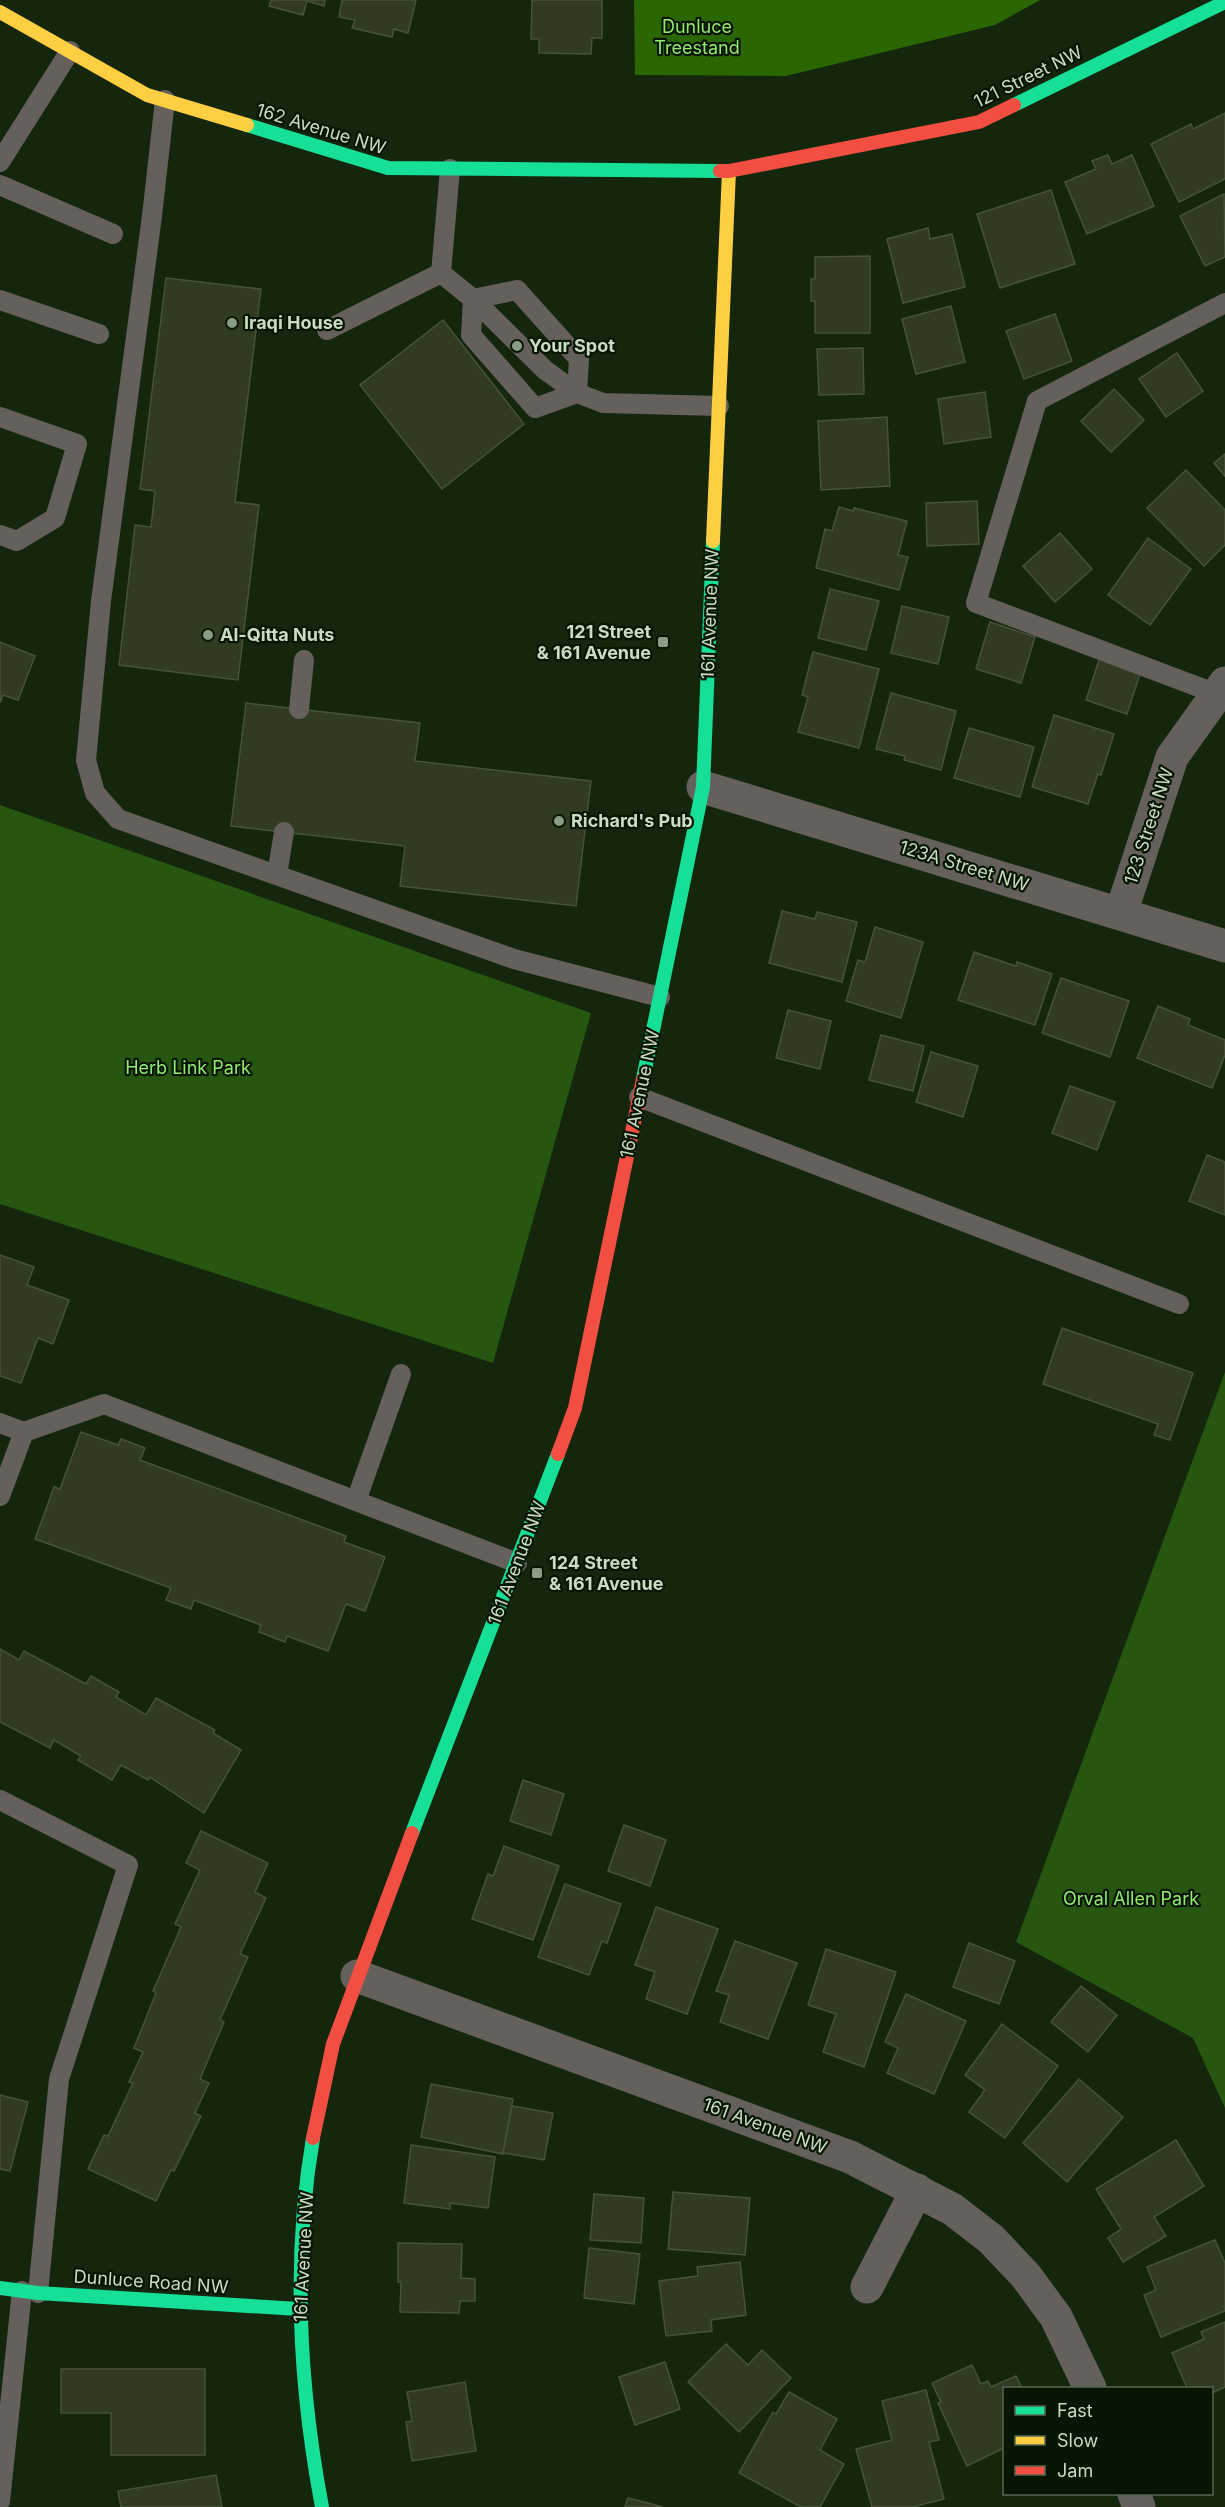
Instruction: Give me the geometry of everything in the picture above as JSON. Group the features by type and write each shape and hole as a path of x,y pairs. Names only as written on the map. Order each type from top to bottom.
{"street":[{"name":"121 Street NW","path":"729,171 979,122 1225,2"},
{"name":"162 Avenue NW","path":"0,12 147,95 388,168 729,171"},
{"name":"161 Avenue NW","path":"322,2507 303,2377 299,2309 303,2223 312,2145 327,2065 357,1976 575,1408 703,787 729,171"},
{"name":"123 Street NW","path":"1121,914 1172,757 1221,689"},
{"name":"123A Street NW","path":"703,787 1225,946"},
{"name":"161 Avenue NW","path":"357,1976 850,2157 952,2209 991,2239 1026,2276 1056,2317 1090,2387"},
{"path":"867,2287 917,2190"},
{"name":"Dunluce Road NW","path":"0,2288 30,2292 299,2309"}],"lane":[{"path":"0,162 70,51"},
{"path":"165,100 152,216 101,601 86,760 95,794 118,819 514,959 660,998"},
{"path":"441,273 450,169"},
{"path":"0,185 113,234"},
{"path":"441,273 473,299 546,370 577,393 603,403 719,406"},
{"path":"327,330 441,273"},
{"path":"473,299 517,290 579,358 577,393"},
{"path":"473,299 471,335 535,408 577,393"},
{"path":"0,300 99,334"},
{"path":"1221,689 976,603 1037,401 1225,303"},
{"path":"0,417 77,444 56,518 17,541 0,535"},
{"path":"299,709 304,660"},
{"path":"277,875 284,832"},
{"path":"639,1097 1179,1304"},
{"path":"356,1501 401,1374"},
{"path":"0,1424 24,1432 104,1404 517,1563"},
{"path":"0,1496 24,1432"},
{"path":"0,1800 128,1865 59,2079 0,2501"}],"green space":[{"name":"Dunluce Treestand","path":"634,0 1040,0 995,25 786,76 635,75"},
{"name":"Herb Link Park","path":"0,805 591,1013 493,1363 0,1204"},
{"name":"Orval Allen Park","path":"1225,1372 1225,2108 1193,2038 1016,1942"}],"building":[{"path":"271,0 325,0 324,6 307,1 303,15 269,6"},
{"path":"342,0 416,0 408,33 394,29 392,37 352,28 355,20 339,17"},
{"path":"532,0 602,0 602,38 592,38 591,54 539,53 539,39 531,39"},
{"path":"1225,113 1225,179 1179,202 1151,144 1191,124 1193,129"},
{"path":"1108,155 1112,164 1132,155 1154,206 1087,234 1065,182 1096,169 1092,161"},
{"path":"1051,190 1075,264 1000,288 977,214"},
{"path":"1224,194 1225,257 1205,266 1180,216"},
{"path":"928,228 930,239 952,234 965,287 903,303 887,239"},
{"path":"870,256 870,333 815,333 815,301 811,301 811,279 815,279 815,257"},
{"path":"166,278 261,289 235,502 259,505 238,680 119,665 135,525 151,527 155,491 140,489"},
{"path":"951,306 965,362 916,374 902,319"},
{"path":"1055,314 1072,361 1024,379 1006,331"},
{"path":"443,320 524,424 442,489 360,385"},
{"path":"863,348 864,394 819,395 817,349"},
{"path":"1177,353 1203,391 1166,417 1139,379"},
{"path":"1114,389 1144,420 1111,452 1081,421"},
{"path":"985,392 991,437 944,444 938,399"},
{"path":"887,417 890,486 821,490 818,421"},
{"path":"1225,454 1225,476 1214,463"},
{"path":"1186,470 1225,510 1225,545 1204,566 1147,508"},
{"path":"977,501 979,544 927,546 926,503"},
{"path":"839,507 853,511 854,508 907,521 898,555 908,557 899,590 816,568 825,529 832,531"},
{"path":"1060,533 1092,569 1055,602 1023,566"},
{"path":"1148,538 1191,569 1150,625 1108,595"},
{"path":"830,589 879,601 866,650 818,638"},
{"path":"902,606 949,617 938,664 891,653"},
{"path":"990,622 1035,637 1021,683 976,669"},
{"path":"0,642 35,656 18,700 3,695 0,703"},
{"path":"813,652 879,669 859,748 798,732 808,697 802,695"},
{"path":"1100,657 1141,671 1127,714 1086,700"},
{"path":"891,693 956,711 941,770 904,760 905,756 876,749"},
{"path":"246,703 420,723 415,761 591,781 576,906 400,886 405,846 231,826"},
{"path":"1054,715 1114,734 1101,775 1098,774 1088,804 1032,787"},
{"path":"969,728 1034,747 1020,797 954,778"},
{"path":"782,911 815,919 817,912 857,922 842,982 769,963"},
{"path":"875,927 923,942 901,1018 846,1001 858,960 865,962"},
{"path":"974,952 1016,966 1017,962 1052,974 1035,1025 958,1000"},
{"path":"1061,978 1129,1001 1110,1057 1042,1033"},
{"path":"1158,1006 1190,1019 1188,1025 1225,1040 1225,1055 1212,1088 1137,1058"},
{"path":"788,1010 831,1021 820,1069 776,1058"},
{"path":"881,1035 924,1046 913,1091 869,1080"},
{"path":"931,1052 978,1066 963,1117 916,1102"},
{"path":"1070,1086 1115,1102 1097,1150 1052,1133"},
{"path":"1207,1155 1225,1162 1225,1215 1189,1201"},
{"path":"0,1255 34,1267 27,1285 69,1300 53,1344 38,1338 21,1383 0,1376"},
{"path":"1062,1328 1193,1373 1170,1440 1154,1435 1158,1424 1043,1384"},
{"path":"81,1432 118,1445 121,1439 145,1448 140,1460 346,1536 344,1542 385,1557 365,1611 346,1604 328,1651 287,1636 285,1642 259,1632 261,1625 194,1600 191,1609 166,1600 171,1588 35,1539 54,1487 60,1489"},
{"path":"0,1649 19,1660 24,1651 86,1684 91,1676 119,1692 116,1697 146,1715 156,1698 215,1730 213,1733 241,1750 204,1813 150,1777 148,1780 121,1765 112,1780 78,1760 81,1756 54,1740 50,1748 0,1722"},
{"path":"523,1780 564,1794 551,1835 510,1821"},
{"path":"624,1825 666,1840 650,1886 608,1871"},
{"path":"201,1831 268,1863 255,1892 266,1898 240,1954 248,1957 220,2020 224,2022 200,2079 209,2083 195,2113 201,2116 174,2171 171,2170 156,2201 88,2169 104,2135 108,2136 133,2083 129,2082 143,2052 134,2048 156,1993 153,1991 181,1927 175,1924 200,1870 186,1863"},
{"path":"504,1846 559,1866 533,1940 472,1919 488,1874 493,1876"},
{"path":"565,1884 621,1904 607,1943 602,1941 589,1975 538,1957"},
{"path":"656,1907 718,1929 687,2014 646,1999 655,1972 635,1965"},
{"path":"735,1941 797,1963 768,2039 720,2022 729,1995 716,1991"},
{"path":"969,1943 1015,1961 999,2004 953,1987"},
{"path":"826,1949 896,1972 864,2067 823,2052 836,2014 808,2005"},
{"path":"1081,1986 1117,2015 1088,2052 1051,2022"},
{"path":"906,1994 966,2021 934,2094 887,2073 898,2048 885,2042"},
{"path":"1002,2024 1058,2066 1005,2138 969,2112 985,2090 965,2075"},
{"path":"1079,2079 1123,2117 1067,2182 1023,2143"},
{"path":"431,2084 513,2099 503,2154 421,2137"},
{"path":"0,2095 28,2102 10,2171 0,2169"},
{"path":"512,2106 553,2113 544,2160 503,2153"},
{"path":"1176,2140 1204,2186 1154,2217 1166,2236 1123,2262 1108,2238 1121,2229 1096,2189"},
{"path":"411,2145 495,2157 488,2208 450,2203 450,2209 404,2203"},
{"path":"673,2192 750,2198 745,2255 668,2249"},
{"path":"594,2194 644,2198 641,2243 590,2240"},
{"path":"1215,2240 1225,2263 1225,2311 1161,2337 1144,2295 1156,2290 1147,2267"},
{"path":"398,2243 462,2244 461,2278 475,2279 475,2301 460,2301 459,2313 400,2312 401,2282 398,2282"},
{"path":"589,2248 640,2254 634,2304 584,2298"},
{"path":"740,2262 746,2315 711,2320 712,2331 666,2336 659,2281 698,2276 697,2267"},
{"path":"1225,2322 1225,2387 1213,2393 1213,2387 1187,2387 1172,2353 1204,2339 1201,2332"},
{"path":"726,2344 748,2365 762,2350 791,2378 739,2432 688,2382"},
{"path":"665,2362 680,2409 635,2425 619,2377"},
{"path":"972,2365 981,2384 988,2381 991,2387 1016,2376 1022,2387 1003,2387 1003,2448 967,2466 938,2403 941,2402 932,2383"},
{"path":"61,2369 205,2369 205,2455 111,2455 111,2413 61,2413"},
{"path":"465,2382 476,2451 412,2461 406,2422 412,2421 407,2392"},
{"path":"926,2390 939,2440 929,2442 944,2499 913,2507 872,2507 856,2449 892,2440 882,2401"},
{"path":"789,2392 837,2419 820,2450 844,2464 820,2507 801,2507 739,2473 773,2412 776,2414"},
{"path":"216,2475 222,2507 121,2507 118,2491"},
{"path":"628,2498 663,2507 625,2507"}],"traffic: fast":[{"path":"1014,105 1225,2"},
{"path":"247,125 388,168 720,171"},
{"path":"643,1079 703,787 713,541"},
{"path":"412,1833 558,1454"},
{"path":"313,2138 302,2230 301,2323 308,2415 322,2507"},
{"path":"0,2288 38,2293 299,2309"}],"traffic: slow":[{"path":"0,12 147,95 247,125"},
{"path":"713,541 729,171"}],"traffic: jam":[{"path":"720,171 979,122 1014,105"},
{"path":"558,1454 575,1408 643,1079"},
{"path":"313,2138 333,2044 412,1833"}],"place":[{"name":"Iraqi House","path":"232,323"},
{"name":"Your Spot","path":"517,346"},
{"name":"Al-Qitta Nuts","path":"208,635"},
{"name":"121 Street & 161 Avenue","path":"663,642"},
{"name":"Richard's Pub","path":"559,821"},
{"name":"124 Street & 161 Avenue","path":"537,1573"}]}
